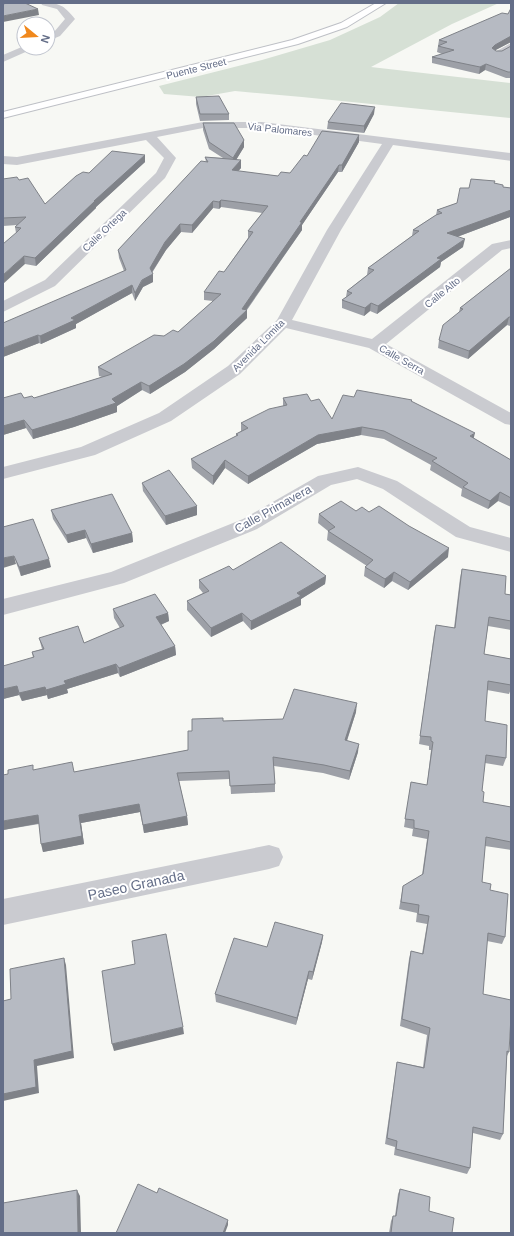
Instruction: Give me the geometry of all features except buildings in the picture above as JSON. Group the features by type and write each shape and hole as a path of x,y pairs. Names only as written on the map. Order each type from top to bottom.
{"street":[{"path":"45,3 60,7 70,19 56,34"},
{"name":"Puente Street","path":"3,116 296,42 344,25 382,3"},
{"path":"498,54 511,46"},
{"path":"3,59 16,53"},
{"name":"Via Palomares","path":"3,160 17,161 203,125 262,125 511,157"},
{"name":"Calle Ortega","path":"3,307 50,283 161,174 170,158 149,136"},
{"name":"Avenida Lomita","path":"3,473 88,451 165,417 234,370 283,322 334,230 389,142"},
{"name":"Calle Alto","path":"375,345 497,247 511,244"},
{"name":"Calle Serra","path":"283,322 375,345 511,420"},
{"name":"Calle Primavera","path":"3,607 117,578 250,524 325,480 358,472 390,486 463,532 511,545"},
{"name":"Paseo Granada","path":"3,912 269,857"}],"shaded area":[{"path":"399,3 499,3 452,24 371,67 511,83 511,118 235,91 201,97 164,94 159,86 262,60 330,40 380,17"}]}
